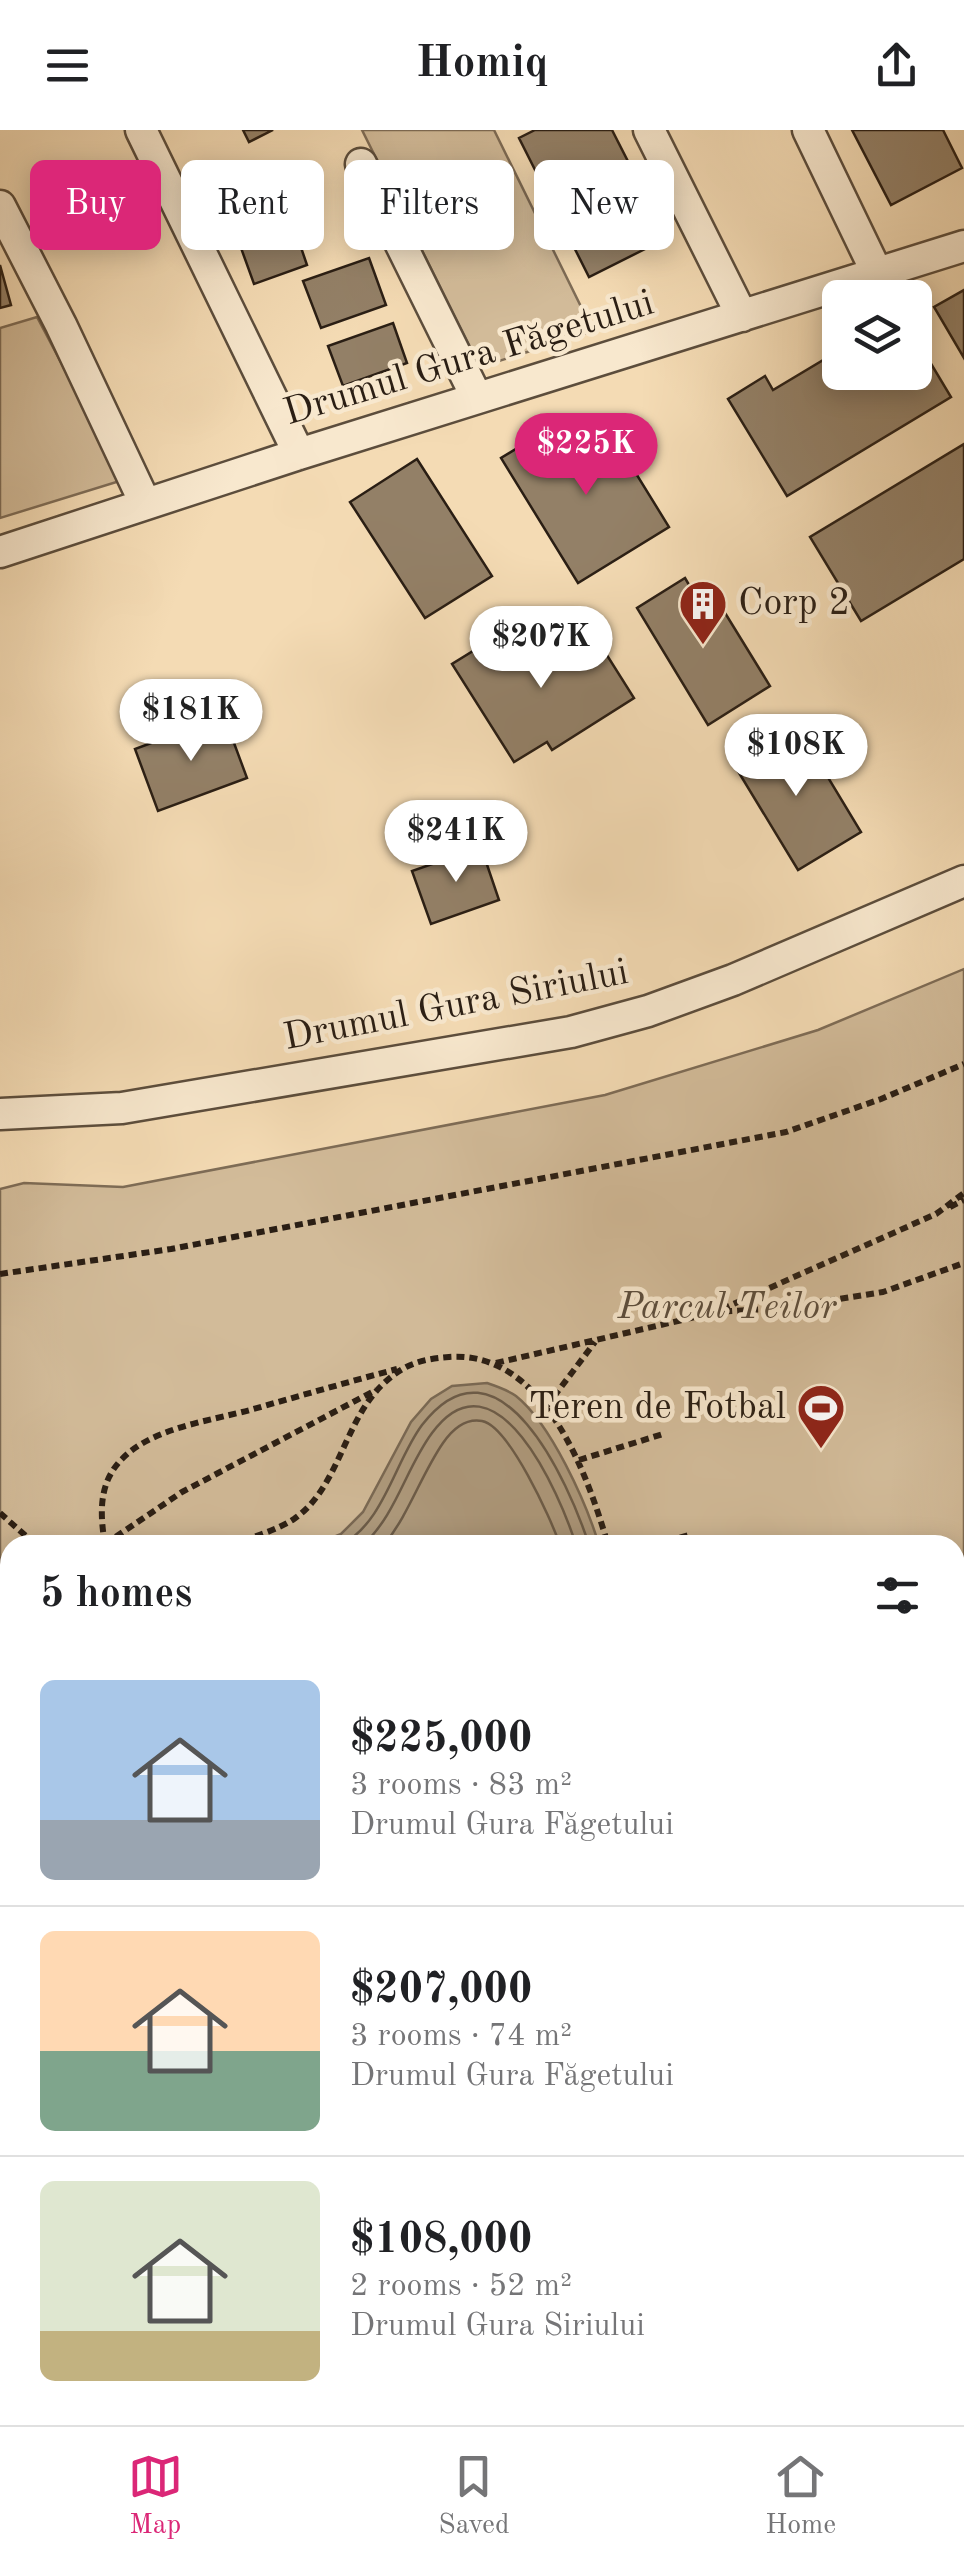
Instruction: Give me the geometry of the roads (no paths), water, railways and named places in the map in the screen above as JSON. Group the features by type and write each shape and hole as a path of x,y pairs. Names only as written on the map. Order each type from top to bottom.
{"street":[{"path":"141,130 299,454"},
{"path":"649,130 742,316"},
{"path":"808,130 877,273"},
{"path":"0,206 146,503"},
{"name":"Drumul Gura Făgetului","path":"0,552 964,246"},
{"path":"404,250 477,398"},
{"name":"Drumul Gura Siriului","path":"0,1114 122,1108 571,1032 648,1011 733,980 964,881"}],"water":[{"path":"487,1383 516,1396 529,1409 554,1444 595,1535 339,1535 363,1512 411,1422 431,1399 452,1386"}],"place":[{"name":"Corp 2","path":"703,646"},
{"name":"Teren de Fotbal","path":"821,1450"}],"park label":[{"name":"Parcul Teilor","path":"727,1308"}]}
